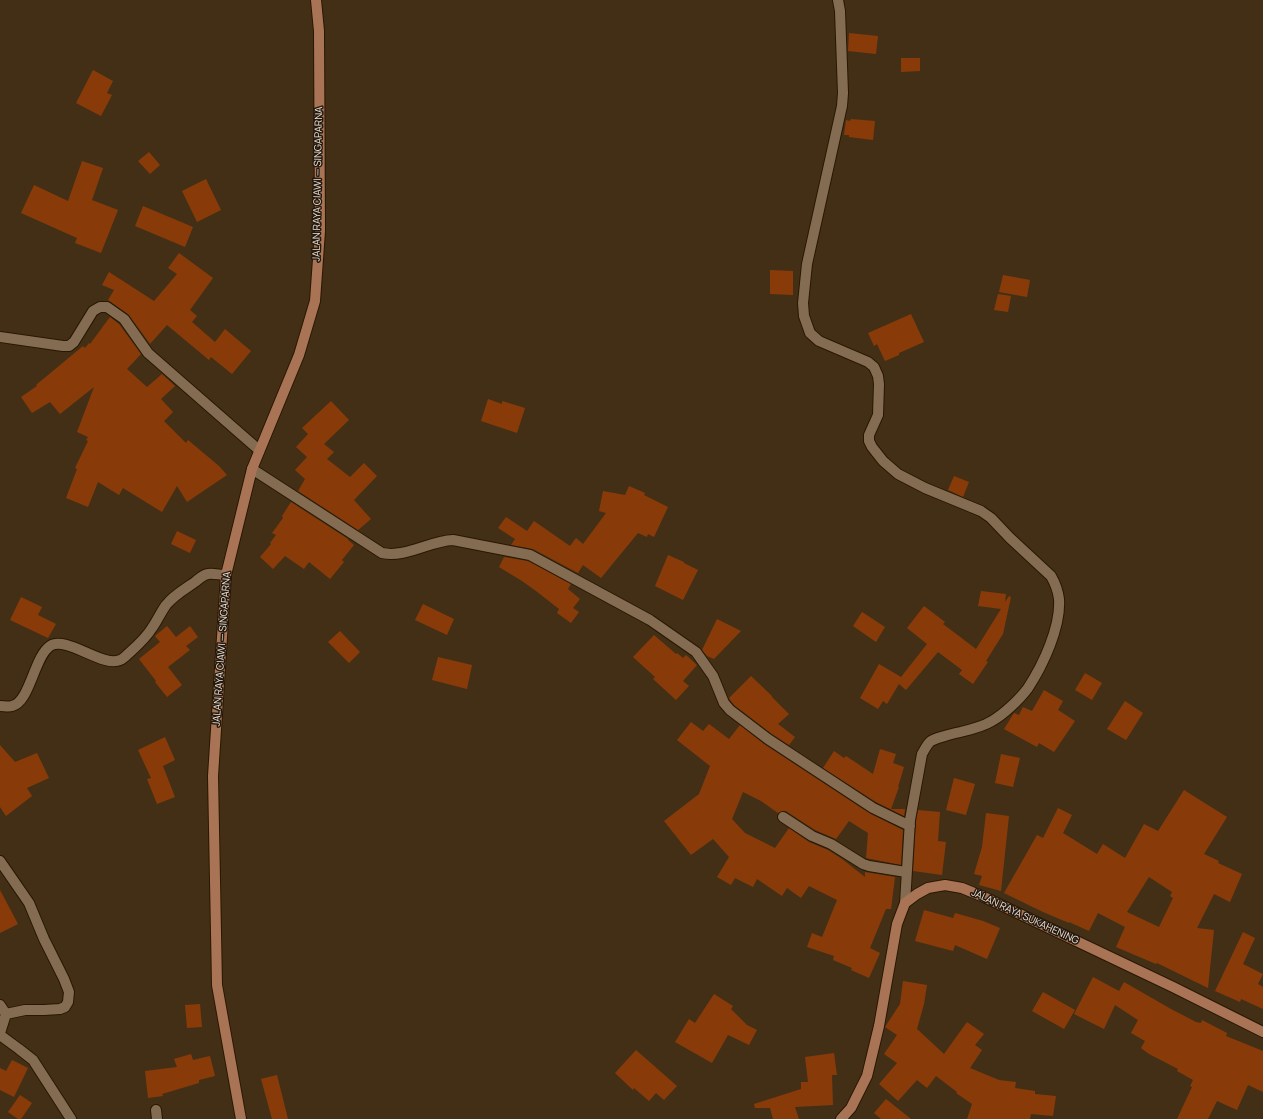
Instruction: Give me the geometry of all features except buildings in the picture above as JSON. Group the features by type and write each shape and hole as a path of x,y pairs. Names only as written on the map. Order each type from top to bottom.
{"main road":[{"name":"JALAN RAYA CIAWI — SINGAPARNA","path":"241,1119 217,985 213,776 226,575 252,469 299,355 315,301 320,231 319,31 316,0"},
{"name":"JALAN RAYA SUKAHENING","path":"905,903 928,888 945,886 962,888 1173,987 1263,1032"},
{"path":"842,1119 851,1108 867,1076 879,1026 897,924 905,903"}],"street":[{"path":"838,0 840,11 843,92 842,106 807,264 803,303 804,316 807,325 810,333 819,341 868,362 874,367 878,376 878,415 869,435 869,441 883,461 898,474 925,488 981,511 991,518 1051,576 1059,598 1054,637 1027,689 1000,716 991,722 938,738 926,746 922,754 910,826 905,903"},
{"path":"0,338 69,346 74,342 93,311 100,307 107,307 124,319 148,353 259,450"},
{"path":"252,469 382,553 398,554 442,540 453,540 530,555 650,620 696,652 713,676 724,703 730,710 768,739 873,808 910,826"},
{"path":"0,706 12,707 20,701 42,654 51,646 61,644 84,651 105,661 114,662 120,660 139,644 152,630 167,604 180,592 203,576 209,574 226,575"},
{"path":"783,817 812,836 831,844 864,864 906,872"},
{"path":"0,861 28,903 64,978 69,992 68,1002 65,1007 44,1010 25,1010 6,1014"},
{"path":"0,1005 6,1014"},
{"path":"6,1014 0,1034 33,1060 71,1119"}]}
